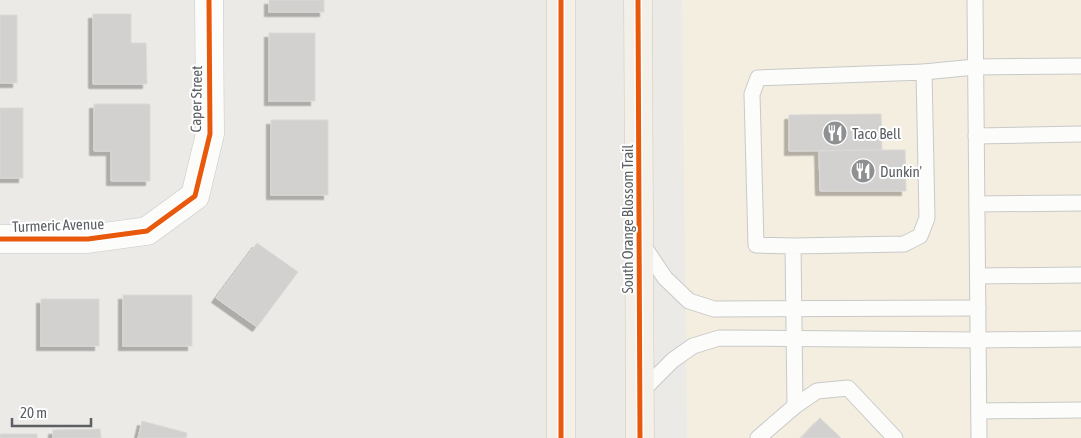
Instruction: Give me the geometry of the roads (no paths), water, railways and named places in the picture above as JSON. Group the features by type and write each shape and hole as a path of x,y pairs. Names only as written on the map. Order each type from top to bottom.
{"main road":[{"path":"561,0 561,438"},
{"name":"South Orange Blossom Trail","path":"638,0 640,438"}],"street":[{"name":"Caper Street","path":"195,196 210,134 209,0"},
{"name":"Turmeric Avenue","path":"0,239 88,239 147,231 195,196"}],"lane":[{"path":"974,0 979,438"},
{"path":"924,72 927,218 920,236 904,244 756,245 752,94 758,78 924,72 975,67 1081,66"},
{"path":"976,136 1081,134"},
{"path":"977,204 1081,203"},
{"path":"640,240 665,278 689,301 714,309 978,308"},
{"path":"793,246 795,406"},
{"path":"978,276 1081,275"},
{"path":"640,393 673,360 693,346 719,338 1081,339"},
{"path":"758,438 795,406 817,391 848,388 895,438"},
{"path":"979,410 1081,410"}],"place":[{"name":"Taco Bell","path":"835,133"},
{"name":"Dunkin'","path":"863,171"}]}
